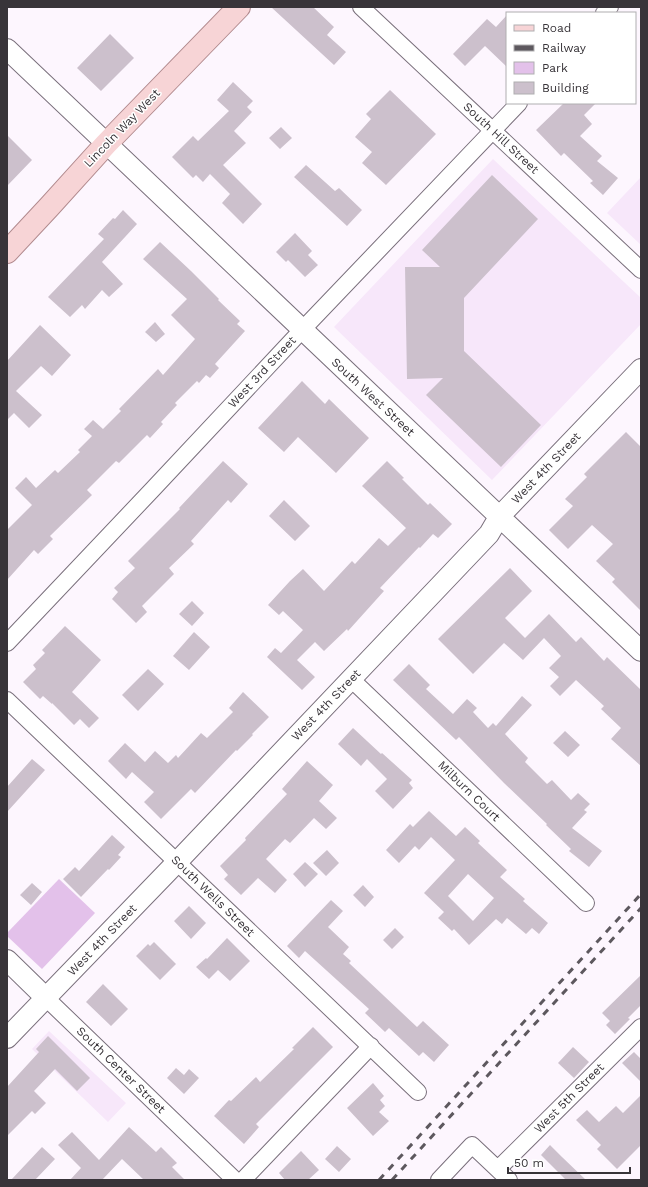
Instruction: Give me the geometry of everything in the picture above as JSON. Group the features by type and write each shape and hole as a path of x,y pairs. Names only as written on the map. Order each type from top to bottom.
{"main road":[{"name":"Lincoln Way West","path":"7,252 49,208 106,144 239,7"}],"street":[{"name":"South Hill Street","path":"361,7 641,270"},
{"name":"South West Street","path":"7,49 641,651"},
{"name":"West 3rd Street","path":"7,643 158,485 302,330 518,104"},
{"name":"West 4th Street","path":"7,1038 178,861 489,534 499,517 641,370"},
{"name":"Milburn Court","path":"351,679 586,903"},
{"name":"South Wells Street","path":"7,700 178,861 271,953 418,1092"},
{"name":"South Center Street","path":"7,960 235,1180"},
{"name":"West 5th Street","path":"504,1175 641,1028"},
{"path":"243,1180 371,1046"},
{"path":"439,1180 472,1145 504,1175"}],"shaded area":[{"path":"493,159 641,298 641,324 492,480 334,327"},
{"path":"641,177 641,245 607,213"},
{"path":"49,1031 126,1103 108,1122 32,1049"}],"green space":[{"path":"59,879 95,913 42,969 7,936 7,933"}],"building":[{"path":"271,7 313,7 334,27 327,35 346,52 334,65"},
{"path":"506,16 506,66 485,46 465,66 453,54 487,19 496,27"},
{"path":"110,34 134,58 101,91 77,68"},
{"path":"233,82 253,101 247,107 252,112 234,131 246,143 223,165 262,204 243,224 222,203 230,194 210,174 203,182 196,175 193,178 172,157 193,136 198,141 229,111 217,100"},
{"path":"390,90 436,134 386,185 362,163 372,152 355,137 371,119 366,114"},
{"path":"563,104 595,104 584,115 592,124 580,136 602,156 597,161 618,178 603,195 590,183 593,181 564,153 561,156 536,130"},
{"path":"281,127 292,138 280,149 269,138"},
{"path":"7,135 32,160 7,186"},
{"path":"306,165 335,191 339,188 362,210 347,226 294,177"},
{"path":"492,175 538,219 464,298 464,351 541,425 501,467 426,395 443,378 407,379 405,267 440,267 422,250"},
{"path":"123,210 137,224 102,262 123,284 109,297 102,290 85,309 82,305 70,317 48,297 104,239 98,234"},
{"path":"295,233 312,251 308,255 318,265 305,277 288,260 286,262 276,252"},
{"path":"160,242 219,299 218,300 240,321 237,324 245,331 215,364 219,368 210,378 206,375 199,383 197,381 175,403 177,405 161,422 163,424 150,438 147,435 119,463 116,461 87,490 92,495 50,536 53,539 38,554 34,550 7,580 7,530 32,505 15,488 26,477 36,488 55,470 58,473 80,452 78,450 92,436 84,429 93,420 103,429 121,411 119,409 158,369 163,375 195,339 171,315 187,299 143,259"},
{"path":"155,322 165,334 156,342 145,332"},
{"path":"40,325 71,355 52,376 41,366 16,391 42,415 29,428 14,413 7,420 7,361"},
{"path":"302,381 325,404 329,399 369,438 336,473 298,437 284,452 258,428"},
{"path":"626,432 641,447 641,611 612,582 615,579 596,561 613,544 592,525 568,549 549,530 573,506 565,499 587,477 584,474"},
{"path":"223,461 248,484 231,503 228,500 191,541 194,544 169,568 174,574 142,606 147,612 136,623 112,599 118,592 114,588 135,568 128,561 180,509 179,508"},
{"path":"387,461 404,478 402,479 428,505 430,503 452,524 438,538 433,534 420,548 419,547 380,588 384,591 348,631 347,629 324,651 315,642 297,660 315,677 302,690 267,657 275,648 281,653 303,630 283,611 279,615 268,605 303,569 324,591 352,561 355,564 379,538 388,546 406,528 362,486"},
{"path":"284,500 310,526 295,541 269,516"},
{"path":"510,568 532,591 505,618 525,638 549,614 576,642 581,637 604,661 607,657 641,690 641,766 611,739 621,728 601,709 604,706 576,680 560,696 550,686 559,677 549,668 561,656 544,638 523,660 504,643 473,674 438,639"},
{"path":"192,601 204,613 192,626 179,614"},
{"path":"65,626 101,660 72,692 99,718 89,728 80,719 74,725 52,703 43,696 40,699 23,682 36,669 33,665 45,653 42,650"},
{"path":"194,632 210,647 189,670 173,656"},
{"path":"409,664 430,685 426,689 453,714 467,699 477,708 473,712 488,728 493,723 496,726 522,696 532,705 505,734 528,758 525,762 547,784 552,780 571,800 578,793 590,804 584,810 587,812 572,828 602,851 589,867 569,851 571,849 546,825 547,824 459,737 456,740 393,680"},
{"path":"148,669 164,684 138,711 122,695"},
{"path":"243,692 269,717 195,793 191,789 161,819 144,802 154,792 132,772 126,779 108,761 125,743 145,762 155,751 168,763 176,755 178,758 201,733 207,738 233,712 229,708"},
{"path":"353,728 412,780 409,783 413,788 393,809 375,791 387,779 367,759 361,766 338,744"},
{"path":"565,731 580,745 568,757 553,743"},
{"path":"32,759 45,770 7,812 7,787"},
{"path":"307,761 333,785 319,801 337,818 326,829 314,818 290,843 285,839 266,859 287,880 275,893 258,878 241,895 224,879 228,875 220,866 246,840 245,838 287,794 282,789"},
{"path":"429,811 456,836 465,827 480,841 478,843 507,870 500,877 525,899 523,901 548,923 539,934 532,928 526,934 507,918 502,924 496,919 469,945 454,929 452,931 438,918 444,912 424,893 455,860 431,837 419,850 415,846 399,863 386,850 410,824 413,827","holes":["468,874 494,898 473,921 448,896"]},
{"path":"112,835 125,847 118,855 121,857 81,897 63,879 75,867 79,871"},
{"path":"327,850 339,863 326,876 313,863"},
{"path":"305,862 318,874 305,887 293,874"},
{"path":"32,883 42,892 31,905 20,895"},
{"path":"363,885 374,897 365,907 353,895"},
{"path":"331,900 343,911 328,927 349,947 343,954 351,961 349,963 417,1027 423,1021 449,1045 434,1062 423,1052 419,1056 389,1028 385,1032 365,1013 369,1009 305,951 299,958 287,946"},
{"path":"189,906 206,923 191,939 174,921"},
{"path":"395,928 404,937 392,949 383,940"},
{"path":"227,938 250,961 230,981 218,970 209,979 196,967 206,958 207,959"},
{"path":"154,942 176,964 160,980 136,956 148,944 150,946"},
{"path":"641,975 641,1005 615,1034 606,1025 610,1021 602,1013"},
{"path":"103,984 128,1009 111,1026 86,1002"},
{"path":"313,1027 333,1047 256,1124 259,1127 244,1144 214,1116 229,1100 231,1101 256,1077 260,1082 294,1049 292,1048"},
{"path":"48,1036 90,1078 77,1091 55,1069 34,1091 46,1103 35,1114 32,1111 7,1136 7,1087 39,1052 36,1049"},
{"path":"573,1047 589,1062 574,1078 558,1063"},
{"path":"634,1052 641,1059 641,1082 622,1063"},
{"path":"176,1068 184,1075 189,1069 199,1078 184,1094 167,1078"},
{"path":"373,1083 384,1096 380,1100 385,1106 379,1112 389,1121 373,1136 347,1108"},
{"path":"641,1095 641,1145 617,1169 597,1149 601,1145 576,1120 587,1110 599,1122 616,1106 623,1113"},
{"path":"129,1127 156,1152 161,1147 177,1163 172,1167 185,1180 144,1180 122,1159 102,1180 70,1180 81,1168 58,1145 72,1132 99,1160"},
{"path":"550,1145 586,1180 566,1180 541,1155"},
{"path":"337,1146 351,1159 339,1172 325,1159"},
{"path":"42,1147 55,1159 35,1180 11,1180"},
{"path":"301,1151 319,1170 308,1180 285,1180 279,1173"}],"railway":[{"path":"379,1180 641,894"},
{"path":"392,1180 641,908"}]}
